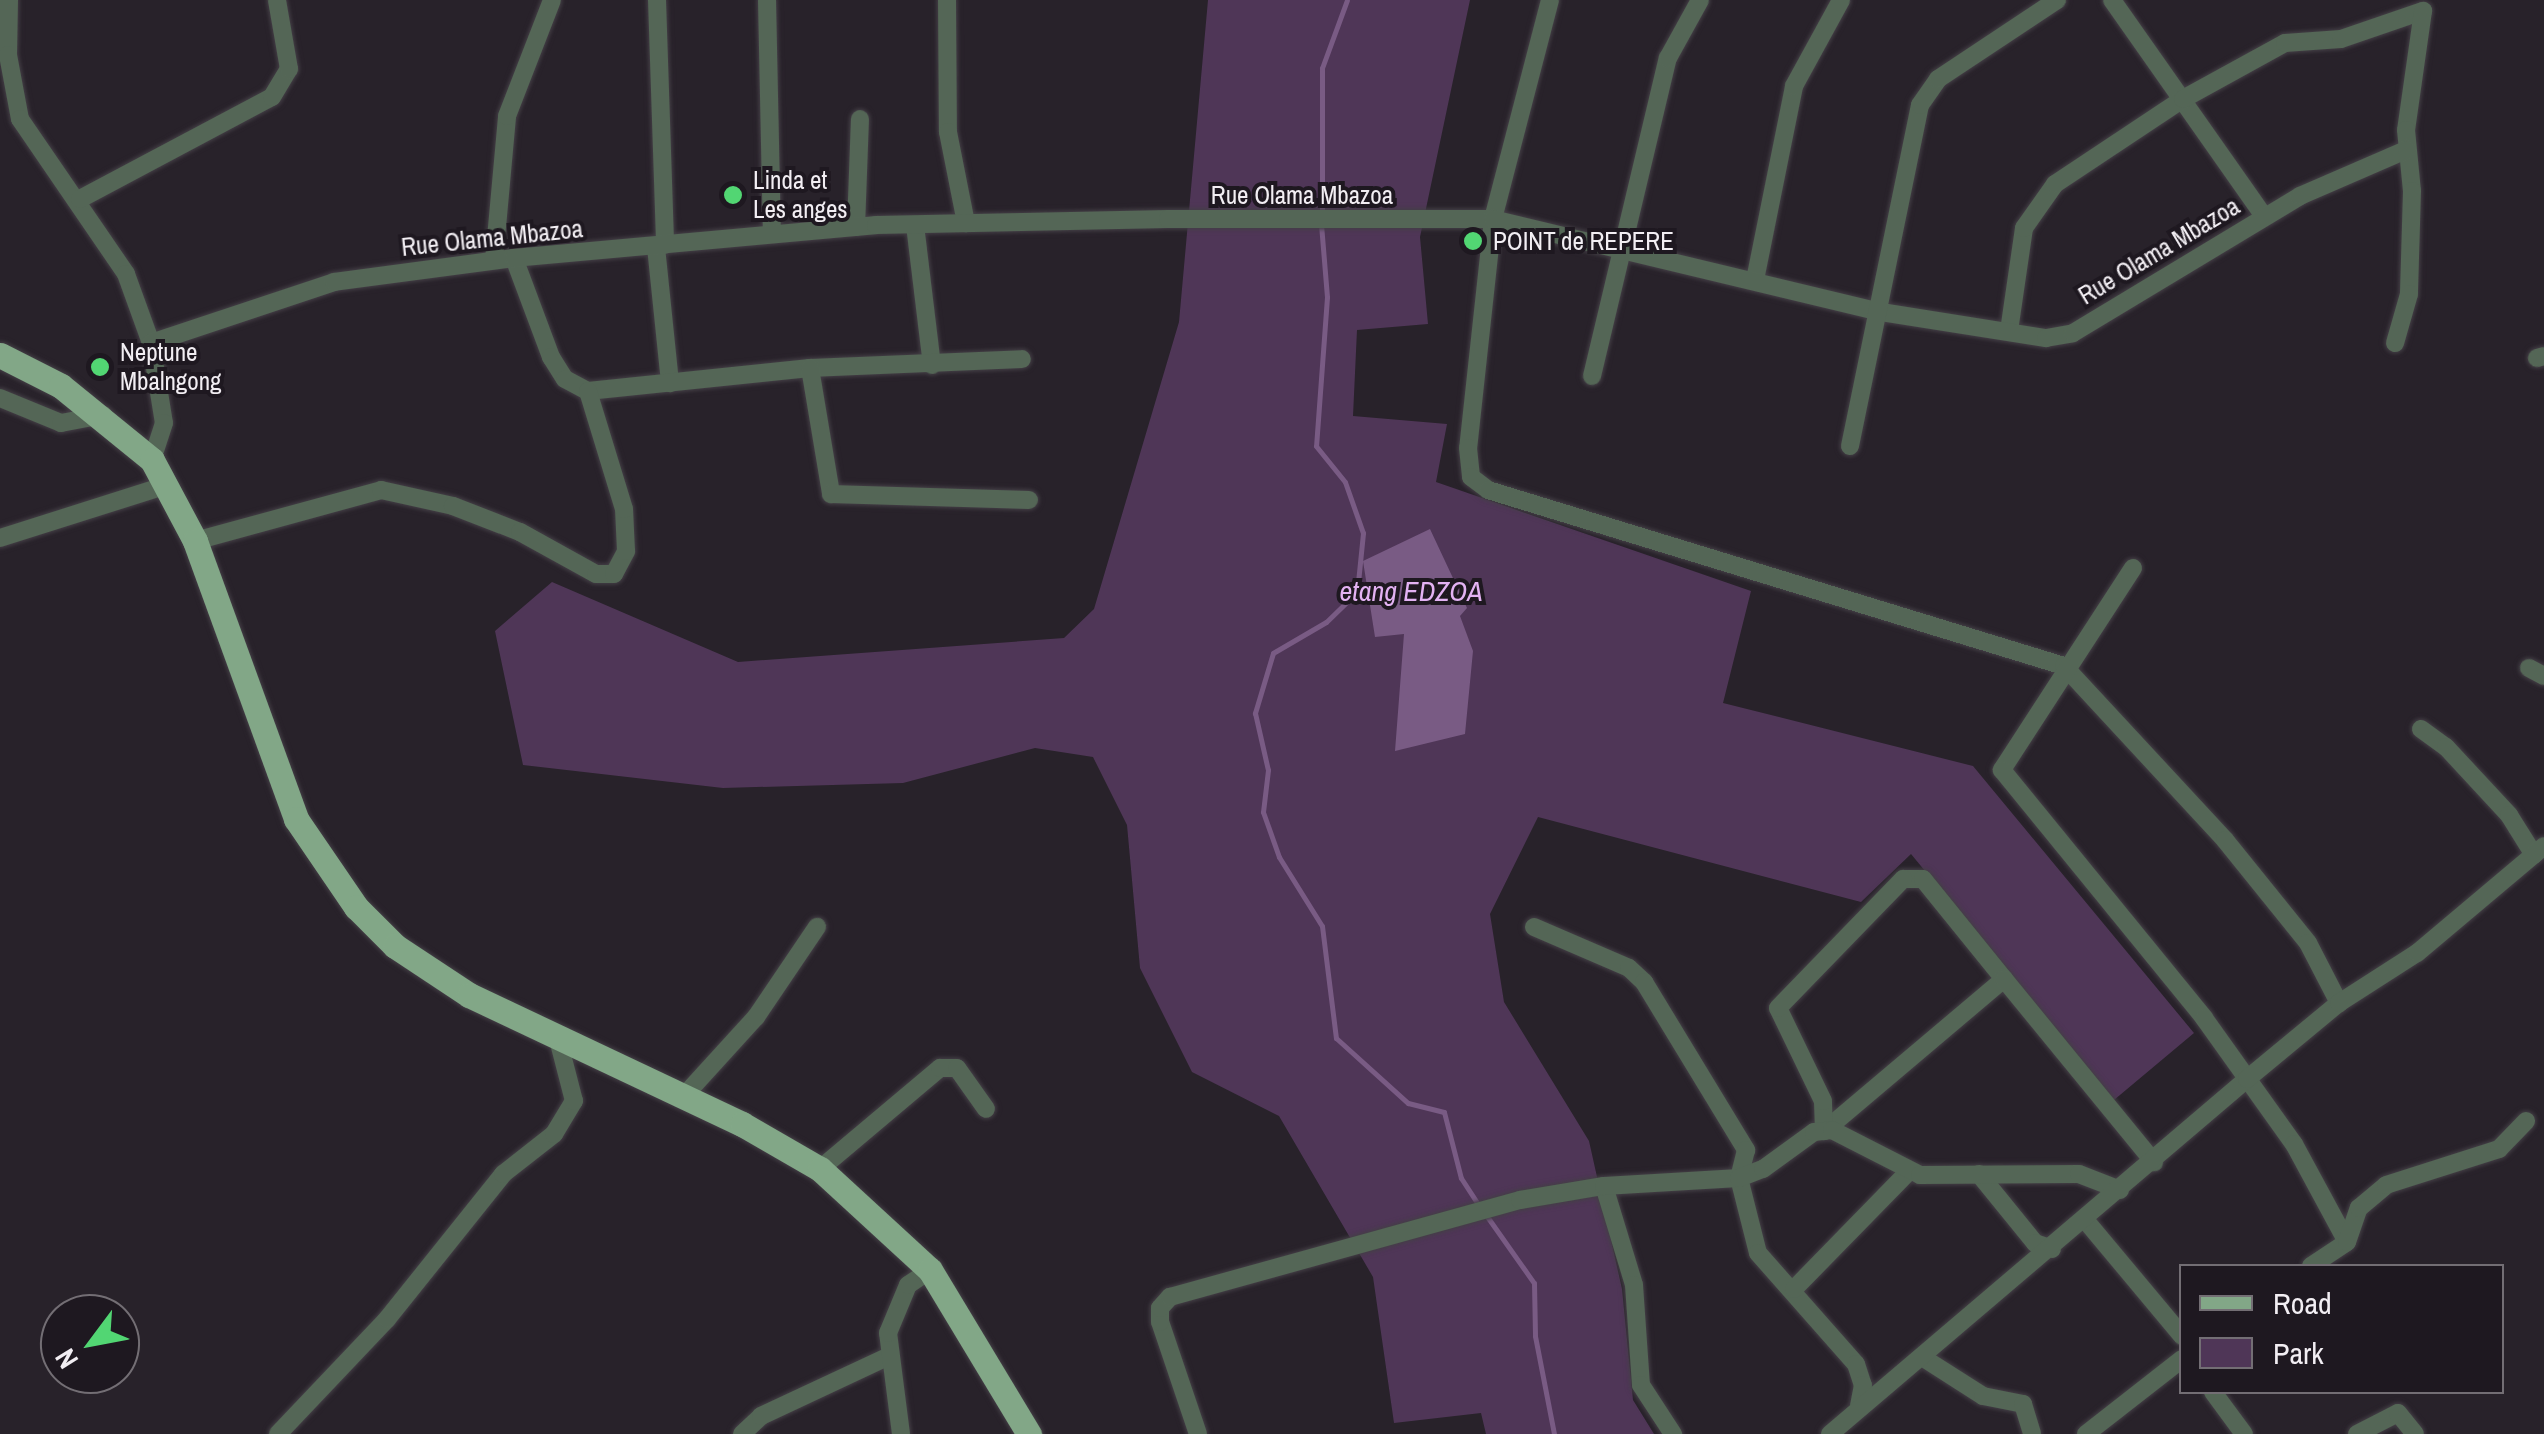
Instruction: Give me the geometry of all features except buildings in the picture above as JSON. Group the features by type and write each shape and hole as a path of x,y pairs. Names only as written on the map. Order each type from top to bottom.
{"main road":[{"path":"0,355 103,416 152,460 195,541 269,757 322,861 396,946 433,974 558,1039 684,1096 820,1168 930,1270 1029,1434"}],"street":[{"path":"9,0 8,55 20,119 80,199 126,274 152,343 164,423 152,460"},
{"path":"80,199 272,97 289,68 277,0"},
{"path":"494,260 507,116 552,0"},
{"path":"657,0 661,246 670,383"},
{"path":"767,0 772,233"},
{"path":"947,0 948,132 966,223"},
{"path":"1550,0 1493,219 1468,448 1472,477 1488,490 2064,666 2237,855 2308,943 2339,1003"},
{"path":"1592,376 1627,249 1668,58 1700,0"},
{"path":"1755,280 1794,86 1841,0"},
{"path":"1850,446 1882,312 1903,172 1928,90 2057,0"},
{"path":"2112,0 2264,216"},
{"path":"2009,331 2024,228 2034,207 2055,184 2183,100 2285,43 2340,39 2423,11 2406,150 2412,246 2409,294 2395,343"},
{"path":"856,227 860,119"},
{"name":"Rue Olama Mbazoa","path":"152,343 300,290 494,260 772,233 914,224 1493,219 1882,312 2046,338 2073,333 2264,216 2406,150"},
{"path":"914,224 932,365"},
{"path":"514,258 551,357 565,380 588,391 810,368 1022,359"},
{"path":"810,368 830,494 1029,500"},
{"path":"195,541 381,490 452,506 520,532 596,574 614,574 626,551 624,509 588,391"},
{"path":"0,398 62,422 103,416"},
{"path":"0,538 167,485"},
{"path":"2133,568 2064,666 2002,770 2247,1079 2294,1144 2346,1242"},
{"path":"1830,1434 1859,1406 1925,1358 2339,1003 2417,954 2539,850 2509,815 2421,730"},
{"path":"1824,1131 1823,1101 1778,1008 1903,879 1923,878 2154,1162"},
{"path":"684,1096 756,1017 818,927"},
{"path":"1534,928 1629,968 1644,982 1746,1150 1738,1178 1758,1253 1794,1289 1856,1364 1863,1385 1859,1406"},
{"path":"1198,1434 1160,1322 1160,1308 1170,1297 1520,1200 1604,1186 1738,1178 1824,1131 2004,979"},
{"path":"278,1434 374,1334 503,1174 554,1134 574,1101 558,1039"},
{"path":"820,1168 940,1068 957,1068 986,1109"},
{"path":"2314,1264 2346,1242 2359,1208 2386,1185 2499,1149 2526,1121"},
{"path":"1824,1131 1908,1172 2079,1174 2120,1190"},
{"path":"1794,1289 1908,1172"},
{"path":"1979,1174 2035,1243 2052,1249"},
{"path":"1604,1186 1634,1285 1640,1385 1674,1434"},
{"path":"2086,1221 2179,1332"},
{"path":"901,1434 887,1357 888,1333 903,1292 930,1270"},
{"path":"742,1434 761,1416 887,1357"},
{"path":"1925,1358 1983,1396 2023,1404 2032,1434"},
{"path":"2086,1434 2179,1361"},
{"path":"2214,1394 2244,1434"},
{"path":"2357,1434 2398,1413 2415,1434"}],"green space":[{"path":"1208,0 1470,0 1420,237 1428,324 1357,330 1353,416 1447,424 1436,482 1751,591 1723,703 1973,766 2194,1033 2114,1100 1911,854 1861,902 1538,817 1490,914 1504,1002 1589,1141 1622,1289 1633,1400 1654,1434 1486,1434 1481,1413 1394,1423 1373,1277 1279,1116 1192,1072 1140,968 1127,825 1093,757 1035,748 903,783 723,788 523,765 495,631 552,582 738,662 1064,638 1094,609 1179,322"}],"water":[{"name":"etang EDZOA","path":"1430,529 1467,608 1460,616 1473,651 1465,734 1395,751 1404,634 1375,637 1363,561"}],"waterway":[{"path":"1322,213 1322,68 1347,0"},
{"path":"1321,224 1327,297 1316,446 1345,482 1363,533 1357,592 1326,622 1273,653 1255,713 1268,770 1263,812 1279,857 1322,926 1336,1038 1408,1103 1444,1112 1461,1178 1479,1206"},
{"path":"1486,1215 1534,1283 1535,1336 1554,1434"}],"place":[{"name":"Linda et Les anges","path":"733,195"},
{"name":"POINT de REPERE","path":"1473,241"},
{"name":"Neptune Mbalngong","path":"100,367"}]}
